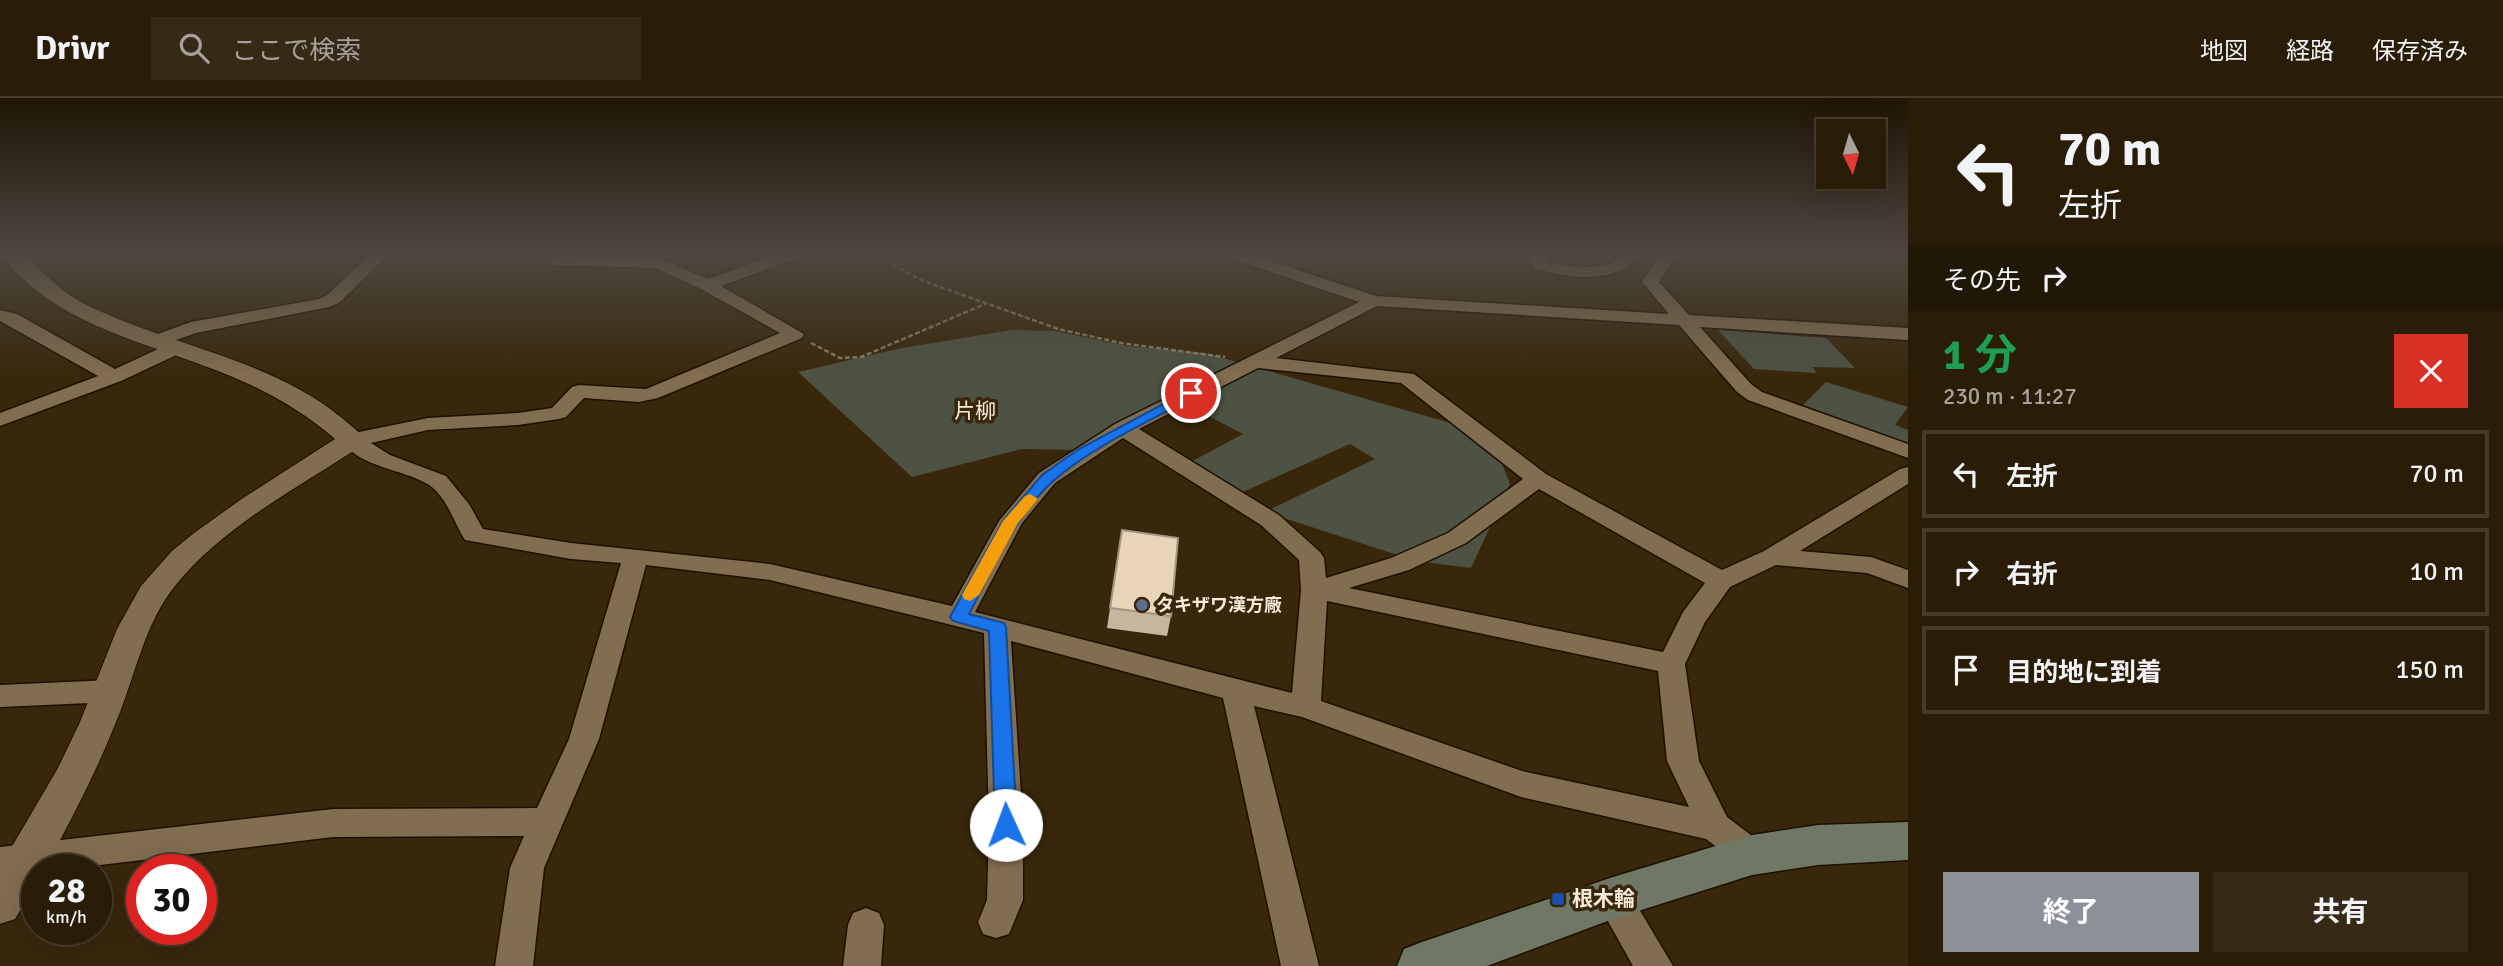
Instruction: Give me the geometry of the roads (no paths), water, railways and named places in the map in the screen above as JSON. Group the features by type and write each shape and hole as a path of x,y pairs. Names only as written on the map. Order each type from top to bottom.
{"main road":[{"path":"1422,966 1613,898 1752,855 1818,845 1908,841"}],"street":[{"path":"59,295 75,308 233,369 292,397 339,427 352,440 382,460 438,481 461,509 474,535 571,551 771,572 959,617 1306,707 1521,784 1715,827 1752,855"},
{"path":"0,420 114,377 191,328 323,303 338,295"},
{"path":"0,905 15,860 81,761 112,691 145,605 178,563 228,522 352,440 428,425 518,419 559,413 579,391 639,396 651,394 795,334 724,295"},
{"path":"1355,295 1374,301 1908,334"},
{"path":"1661,295 1744,388 1755,396 1908,451"},
{"path":"959,617 1011,521 1047,478 1123,429 1374,301"},
{"path":"0,315 11,318 114,377"},
{"path":"1256,362 1408,378 1538,479 1721,581"},
{"path":"1123,429 1270,520 1311,558 1314,590 1306,707"},
{"path":"1715,827 1683,761 1671,664 1693,619 1721,581 1773,557 1908,474"},
{"path":"1314,590 1400,564 1457,538 1538,479"},
{"path":"514,966 527,868 583,740 636,556"},
{"path":"1773,557 1871,565 1908,580"},
{"path":"1314,590 1671,664"},
{"path":"996,922 1005,900 1006,837 997,627"},
{"path":"0,695 112,691"},
{"path":"1236,691 1300,966"},
{"path":"15,860 333,823 547,822"},
{"path":"1613,898 1654,966"},
{"path":"862,966 866,925"}],"place":[{"name":"タキザワ漢方廠","path":"1142,605"},
{"name":"根木輪","path":"1558,899"}],"district":[{"name":"片柳","path":"975,411"}]}
